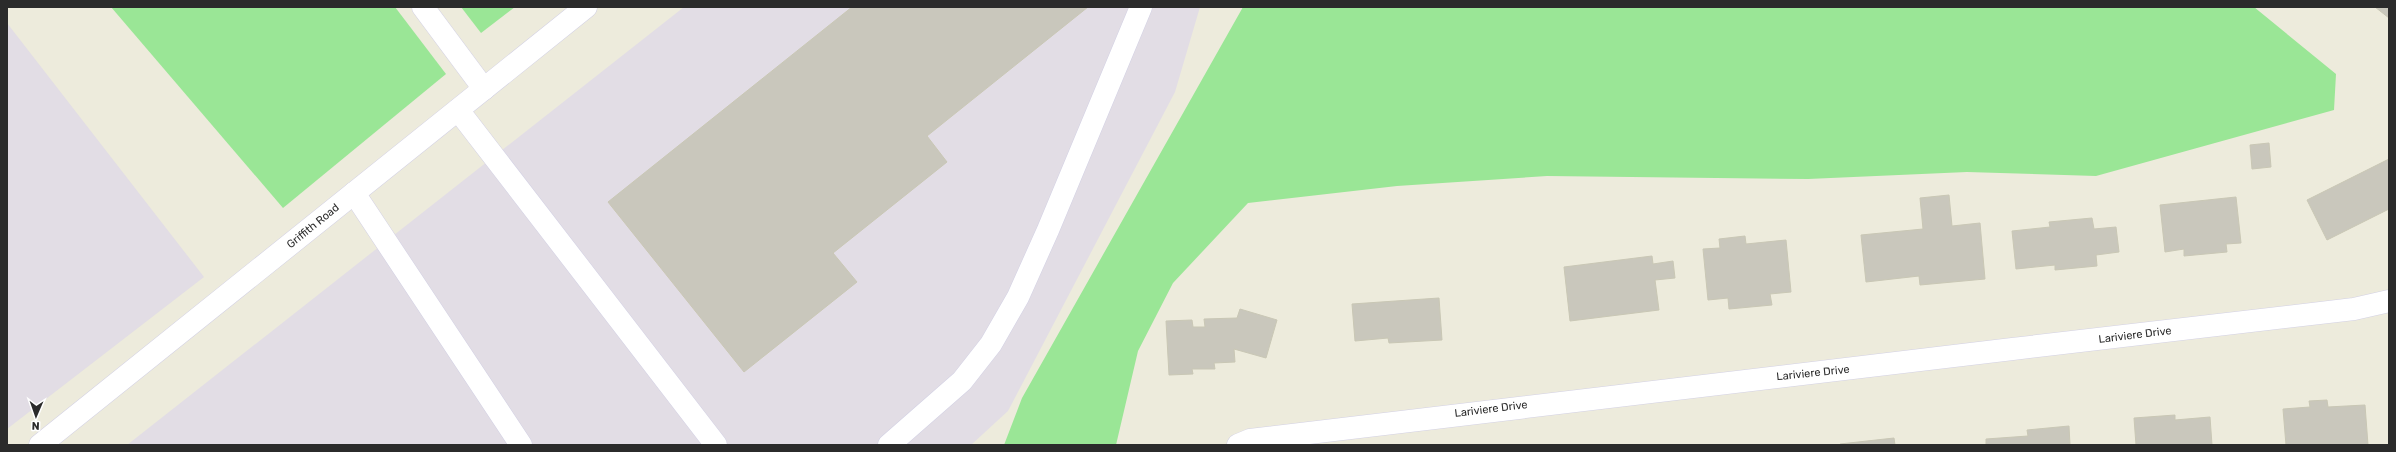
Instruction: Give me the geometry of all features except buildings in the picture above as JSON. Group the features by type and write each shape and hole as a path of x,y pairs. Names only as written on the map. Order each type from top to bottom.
{"street":[{"path":"423,7 484,89"},
{"name":"Griffith Road","path":"40,445 586,7"},
{"path":"889,445 962,381 990,344 1018,297 1048,230 1141,7"},
{"path":"458,110 716,445"},
{"path":"354,193 521,445"},
{"name":"Lariviere Drive","path":"1238,445 1250,440 1531,404 1970,355 2354,308 2389,301"}],"shaded area":[{"path":"684,7 1200,7 1175,92 1008,411 971,445 127,445"},
{"path":"7,23 204,277 7,429"}],"green space":[{"path":"111,7 395,7 446,74 283,208"},
{"path":"461,7 515,7 481,33"},
{"path":"1243,7 2254,7 2336,74 2334,110 2096,176 1967,172 1808,179 1547,176 1397,186 1248,203 1173,283 1138,351 1116,445 1004,445 1022,398"}]}
